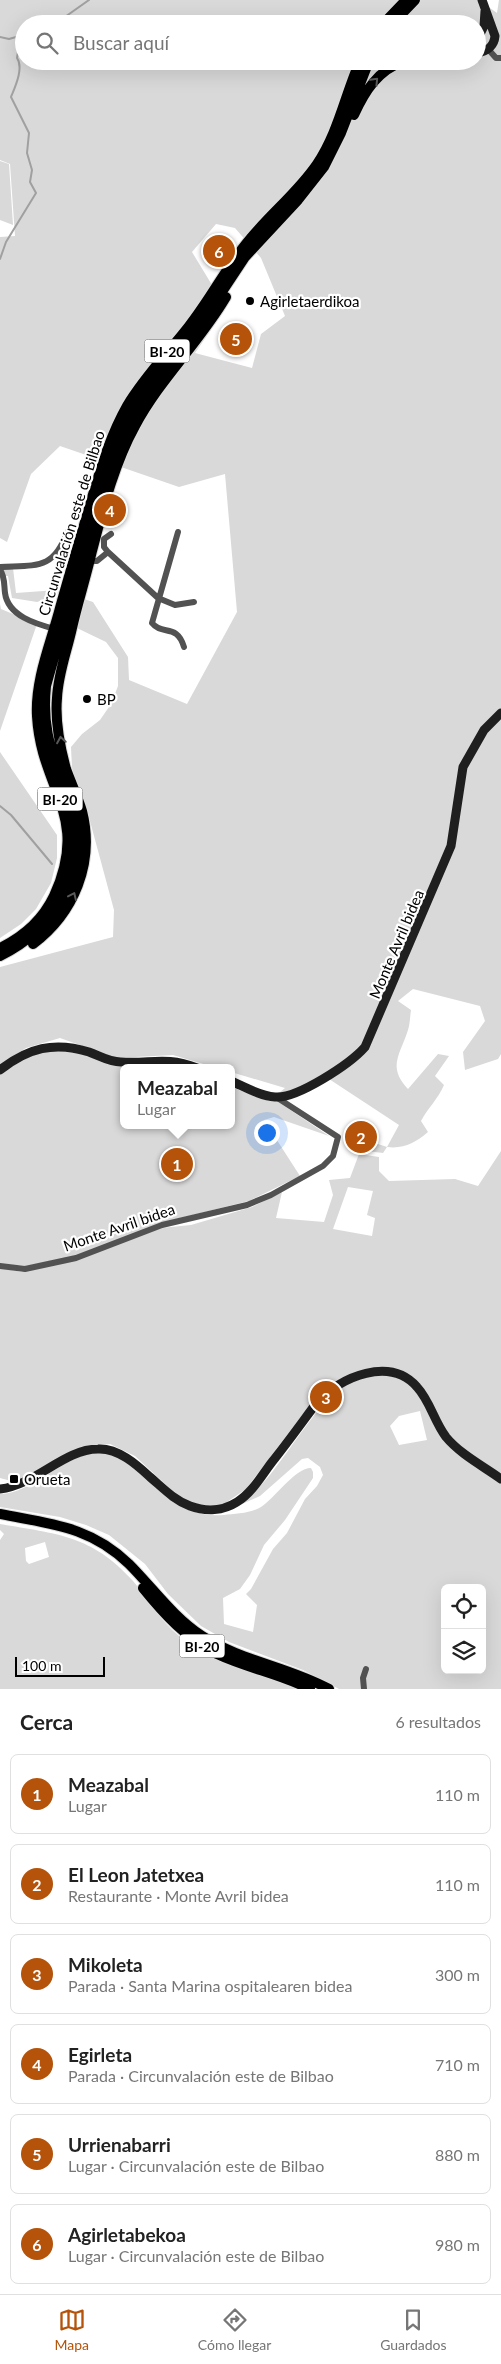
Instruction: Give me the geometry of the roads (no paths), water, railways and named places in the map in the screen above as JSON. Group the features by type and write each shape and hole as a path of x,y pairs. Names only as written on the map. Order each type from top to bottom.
{"main road":[{"path":"393,15 401,0"},
{"path":"394,15 406,0"},
{"path":"396,15 417,0"},
{"path":"406,15 417,0"},
{"name":"Circunvalación este de Bilbao","path":"0,948 27,931 43,914 58,887 66,859 69,837 66,818 42,746 37,715 40,679 101,466 112,435 128,405 157,364 188,327 238,253 299,187 317,163 336,126 357,70"},
{"name":"Circunvalación este de Bilbao","path":"0,956 25,943 55,913 67,888 74,864 76,828 47,738 45,698 50,669 111,460 123,430 147,391 198,328 238,265 257,242 298,200 324,166 341,133 366,70"},
{"path":"324,166 331,162 366,90 382,73 388,70"},
{"path":"0,962 25,950 39,940 64,914 74,897 84,868 86,834 82,811 63,753 57,696 111,483 135,426 150,400 216,315 257,242"},
{"name":"BI-20","path":"0,1514 59,1524 89,1536 127,1562 175,1613 200,1635 230,1650 296,1674 329,1689"},
{"name":"BI-20","path":"0,1520 58,1531 83,1540 104,1551 120,1564 173,1622 199,1644 233,1661 310,1689"}],"street":[{"path":"483,3 495,36 495,41 488,49 496,58 501,58"},
{"path":"54,629 23,618 12,607 5,597 3,574 0,568 35,565 50,561 59,551 67,532"},
{"path":"178,532 152,622 155,626 175,632 181,637 184,647"},
{"path":"108,533 104,539 104,547 158,598 176,605 194,602"},
{"path":"90,561 97,561 108,552"},
{"name":"Monte Avril bidea","path":"276,1097 287,1096 299,1091 355,1058 365,1047 451,846 463,767 484,730 501,713"},
{"path":"0,1070 29,1051 42,1047 58,1046 74,1048 119,1062 169,1060 183,1064"},
{"path":"235,1082 276,1097"},
{"name":"Monte Avril bidea","path":"0,1266 25,1268 76,1258 162,1225 246,1205 271,1195 323,1166 333,1156 338,1137 276,1097"},
{"path":"0,1489 18,1485 76,1454 97,1448 112,1451 125,1457 139,1466 174,1498 189,1506 213,1510 226,1508 239,1501 255,1485 318,1401 330,1389 352,1376 377,1372 399,1375 412,1382 424,1396 447,1437 457,1448 501,1479"},
{"path":"364,1689 363,1678 366,1669"}],"waterway":[{"path":"68,15 89,0"},
{"path":"0,37 9,39 15,37"},
{"path":"0,259 6,242 36,193 30,182 32,170 27,153 29,133 11,97 17,83 19,70"},
{"path":"0,806 11,815 52,864"}],"place":[{"name":"Agirletabekoa","path":"219,251"},
{"name":"Agirletaerdikoa","path":"250,301"},
{"name":"Urrienabarri","path":"236,339"},
{"name":"Egirleta","path":"110,510"},
{"name":"BP","path":"87,699"},
{"name":"El Leon Jatetxea","path":"361,1137"},
{"name":"Meazabal","path":"177,1164"},
{"name":"Mikoleta","path":"326,1397"},
{"name":"Orueta","path":"14,1479"}]}
